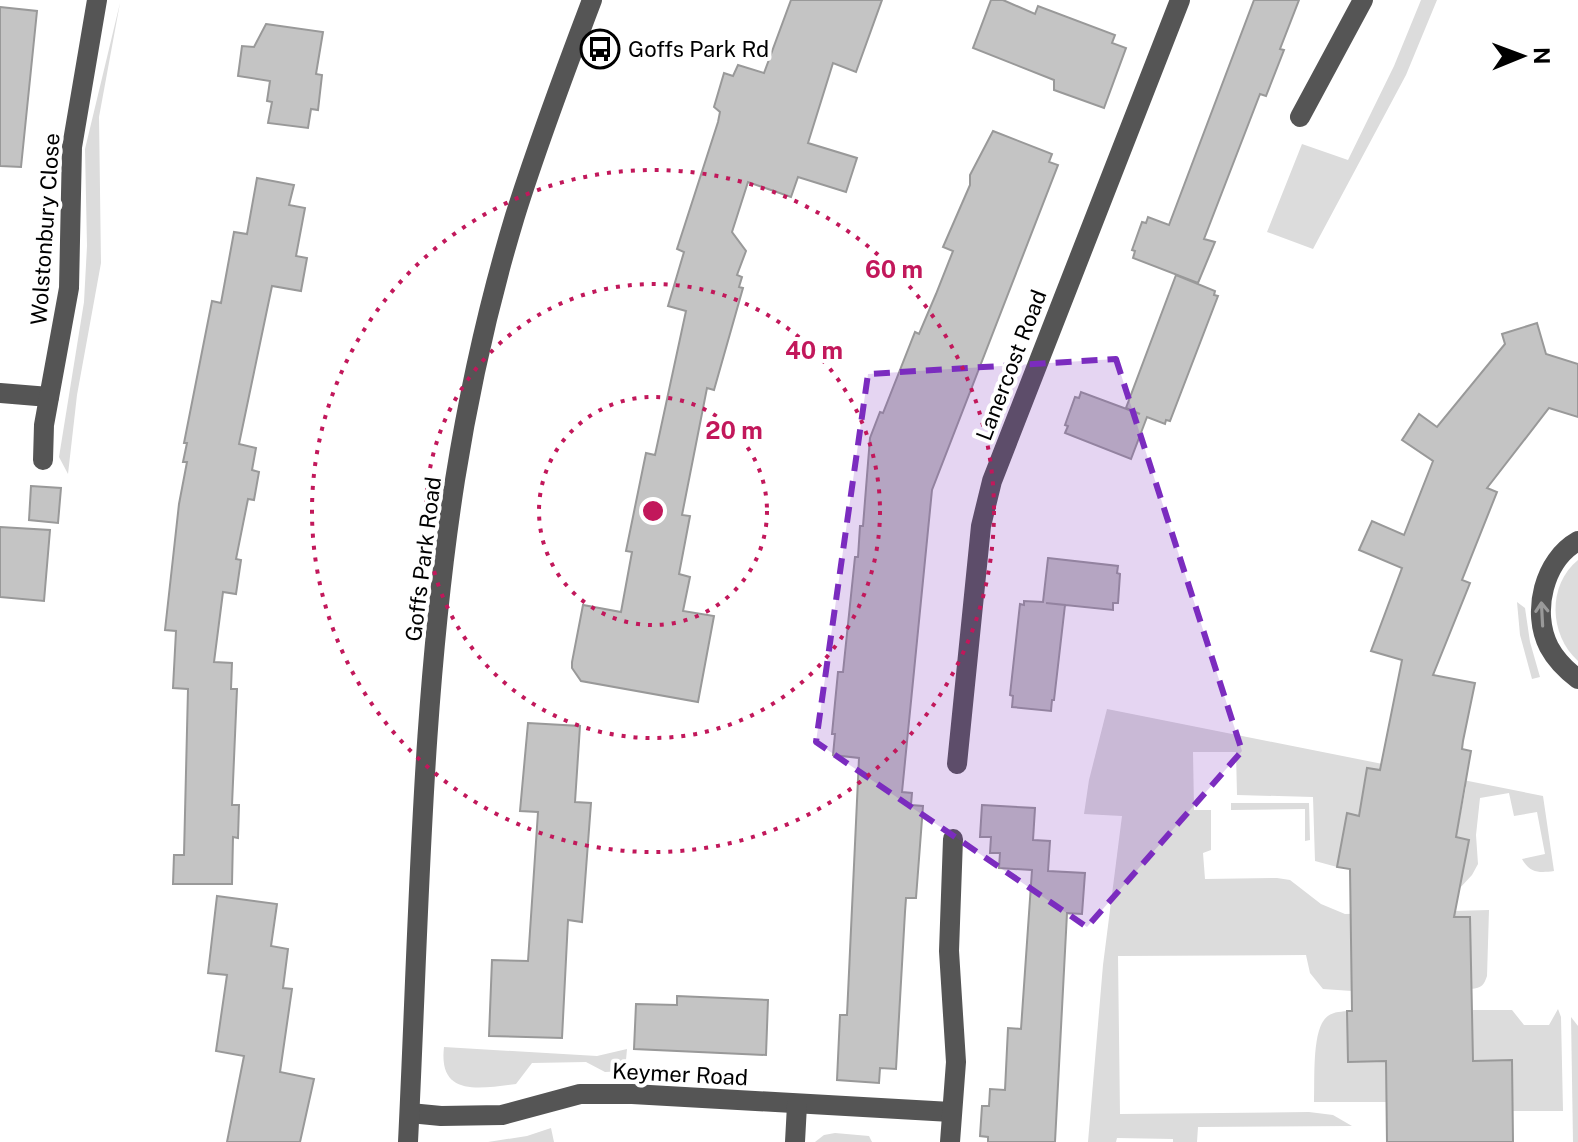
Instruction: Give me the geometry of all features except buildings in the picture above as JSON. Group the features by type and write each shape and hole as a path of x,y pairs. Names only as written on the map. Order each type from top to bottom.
{"street":[{"name":"Wolstonbury Close","path":"43,460 44,425 69,288 72,147 97,0"},
{"name":"Goffs Park Road","path":"408,1142 433,676 444,558 456,479 484,334 515,216 592,0"},
{"name":"Lanercost Road","path":"957,764 981,526 992,481 1180,0"},
{"path":"1300,117 1363,0"},
{"path":"0,393 49,397"},
{"path":"1578,541 1570,545 1552,566 1542,592 1541,619 1548,645 1563,667 1578,679"},
{"path":"950,1142 956,1062 949,951 953,839"},
{"name":"Keymer Road","path":"410,1113 502,1115 580,1094 632,1094 951,1112"},
{"path":"795,1142 797,1105"}],"highlighted area":[{"path":"1116,359 1242,751 1087,927 816,742 868,374"}],"shaded area":[{"path":"1421,0 1437,0 1406,75 1313,249 1267,232 1302,144 1348,160 1394,66"},
{"path":"120,3 99,117 101,263 77,395 68,474 59,457 84,302 87,246 85,149"},
{"path":"1578,560 1578,661 1561,638 1556,610 1561,583"},
{"path":"1517,602 1525,608 1540,677 1532,679 1520,635"},
{"path":"1107,709 1543,796 1554,871 1535,871 1522,859 1545,854 1537,812 1514,816 1509,793 1480,798 1476,835 1478,864 1459,889 1469,840 1456,837 1466,787 1368,768 1359,816 1347,814 1337,867 1315,861 1313,797 1237,795 1236,752 1193,752 1194,810 1211,810 1211,850 1203,853 1205,879 1290,880 1321,904 1345,914 1489,910 1487,976 1482,986 1471,989 1469,917 1351,919 1352,991 1323,989 1310,973 1306,955 1118,956 1120,1114 1309,1112 1333,1115 1352,1126 1198,1127 1197,1142 1117,1138 1116,1142 1088,1142 1103,965 1122,816 1084,814"},
{"path":"1231,803 1309,803 1310,840 1305,841 1305,809 1231,810"},
{"path":"1558,1009 1561,1017 1563,1111 1513,1111 1512,1060 1473,1061 1473,1010 1512,1010 1524,1025 1549,1025"},
{"path":"1347,1011 1348,1061 1386,1061 1387,1102 1314,1102 1320,1027 1329,1015"},
{"path":"1571,1017 1578,1026 1578,1142 1573,1142"},
{"path":"444,1047 597,1056 627,1049 625,1071 605,1072 586,1062 532,1063 516,1084 476,1087 455,1082 448,1075"},
{"path":"551,1128 554,1142 488,1142 527,1136"},
{"path":"824,1135 869,1136 872,1142 815,1142"}],"place":[{"name":"Goffs Park Rd","path":"600,49"}]}
